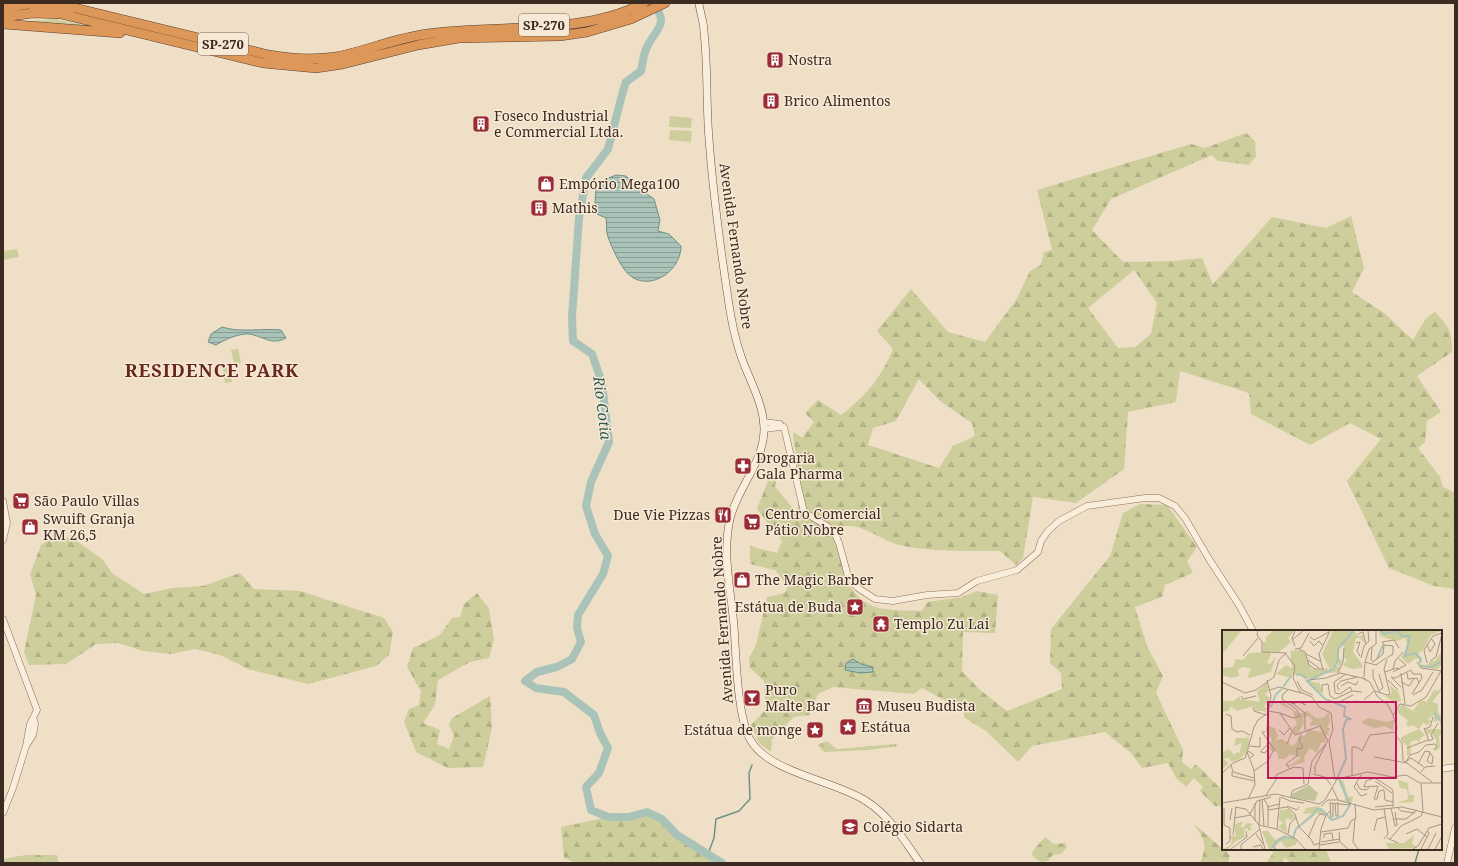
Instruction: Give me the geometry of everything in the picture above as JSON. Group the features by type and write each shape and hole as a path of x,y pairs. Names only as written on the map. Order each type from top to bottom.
{"highway":[{"path":"3,8 17,3"},
{"path":"77,3 131,21"},
{"name":"SP-270","path":"3,17 32,13 61,14 263,63 316,68 337,66 418,45 459,38 560,36 587,32 617,25 649,12 664,3"},
{"name":"SP-270","path":"3,8 28,4 58,5 131,21 264,54 302,59 336,56 425,34 588,22 614,15 643,4"},
{"path":"3,24 151,36"}],"main road":[{"name":"Avenida Fernando Nobre","path":"698,4 705,33 709,141 727,297 734,335 758,401 763,425 762,443 752,473 735,505 730,518 728,539 738,674 745,726 751,742 768,757 809,777 853,794 878,809 889,820 920,863"}],"street":[{"path":"763,425 781,426 804,512 834,532 852,581 866,595 875,599 893,600 927,595 958,593 977,581 1016,570 1038,552 1041,541 1048,531 1059,521 1075,512 1088,506 1145,498 1159,498 1175,506 1185,518 1209,559 1239,605 1252,630"},
{"path":"3,501 7,523 3,540"},
{"path":"3,619 38,710 34,720 34,730 26,746 13,788 3,813"},
{"path":"1442,770 1455,767"},
{"path":"1447,863 1455,828"}],"green space":[{"path":"56,19 103,29 18,22"},
{"path":"670,116 692,118 691,128 669,127"},
{"path":"670,130 692,131 691,142 669,140"},
{"path":"1246,133 1255,141 1256,156 1249,165 1218,161 1212,155 1111,199 1092,230 1123,262 1174,261 1202,258 1213,284 1272,217 1326,228 1351,216 1364,268 1352,292 1384,313 1413,340 1426,318 1435,312 1447,326 1451,334 1452,352 1417,376 1441,412 1427,421 1425,442 1418,448 1440,477 1443,487 1455,493 1455,589 1434,586 1389,568 1347,481 1381,439 1350,423 1310,445 1251,414 1249,393 1180,371 1176,402 1128,412 1124,469 1076,503 1033,497 1023,558 1016,565 1000,551 949,551 923,549 899,545 861,528 853,526 836,528 840,554 847,578 852,589 860,598 870,605 889,610 922,611 927,602 962,597 977,591 998,595 995,633 963,632 962,671 979,689 1007,711 1062,689 1061,673 1050,663 1051,629 1110,556 1123,513 1140,504 1167,505 1197,547 1187,561 1193,573 1165,585 1162,597 1135,607 1147,646 1163,676 1156,693 1183,750 1182,762 1191,769 1196,764 1222,790 1222,806 1215,806 1200,791 1203,787 1194,778 1186,787 1176,778 1168,763 1142,768 1131,753 1105,732 1032,746 1018,762 986,731 965,718 963,710 922,688 914,694 833,687 818,694 809,715 794,717 772,739 771,752 759,743 751,725 766,709 764,681 750,668 749,658 756,645 767,597 785,593 788,586 775,570 750,564 750,546 777,553 782,541 757,509 768,481 776,480 775,487 797,513 801,489 793,436 794,432 802,438 814,422 805,413 818,400 841,415 858,401 872,386 878,378 893,349 877,331 911,289 948,332 985,342 1016,300 1030,271 1041,265 1044,252 1052,250 1037,190 1191,144 1205,148","holes":["1134,270 1157,303 1151,334 1135,347 1118,348 1088,308","919,379 940,401 972,423 975,436 953,446 939,468 868,445 873,428 896,421"]},
{"path":"17,249 19,257 3,260 3,251"},
{"path":"238,349 241,363 234,364 231,350"},
{"path":"230,367 232,382 225,383 223,368"},
{"path":"55,535 74,539 103,560 112,573 144,594 172,588 203,586 240,573 254,589 300,591 384,618 393,632 389,655 376,666 308,684 248,669 220,655 195,649 171,654 143,651 118,643 96,644 66,664 29,665 24,652 36,595 30,574 41,545"},
{"path":"477,593 489,609 494,639 489,658 470,662 438,680 435,705 423,723 440,730 437,744 449,749 454,736 449,725 452,718 490,696 492,728 483,767 448,768 416,752 404,722 409,709 419,705 421,691 407,667 413,648 440,635 452,618 460,617 464,604"},
{"path":"823,742 828,742 837,749 896,744 899,746 868,750 824,752 818,745"},
{"path":"647,812 662,819 677,835 722,863 575,863 564,858 561,827 608,817 628,817"},
{"path":"1194,824 1222,848 1222,850 1230,855 1228,863 1200,863 1205,847 1201,835"},
{"path":"1045,837 1054,844 1065,843 1067,847 1061,854 1053,855 1048,861 1041,862 1033,857 1032,852"},
{"path":"1272,850 1326,850 1331,863 1291,863 1285,858 1281,863 1266,863 1273,853"},
{"path":"26,855 57,855 58,863 3,863 3,859"}],"shaded area":[{"path":"616,175 626,176 636,186 654,199 660,220 658,231 669,234 681,246 675,265 668,273 660,278 650,281 641,281 632,277 624,269 614,252 608,237 606,218 597,214 595,203 596,187 606,179"},
{"path":"222,327 236,330 281,330 286,338 272,341 254,335 245,334 232,337 216,345 208,342 211,334"},
{"path":"853,659 861,664 873,667 873,672 860,673 845,670 846,663"}],"waterway":[{"name":"Rio Cotia","path":"653,3 660,16 660,26 646,50 641,71 626,82 608,149 586,178 579,218 572,317 573,341 592,354 602,383 609,442 591,482 586,506 595,534 608,556 603,574 578,615 577,628 581,642 572,659 557,667 537,672 525,681 536,688 564,692 594,715 600,733 608,748 599,773 586,787 591,810 608,817 628,817 647,812 662,819 677,835 722,863"},
{"path":"708,854 714,838 716,819 739,811 750,799 749,773 752,765"},
{"path":"1415,863 1419,850"}],"place":[{"name":"Nostra","path":"775,60"},
{"name":"Brico Alimentos","path":"771,101"},
{"name":"Foseco Industrial e Commercial Ltda.","path":"481,124"},
{"name":"Empório Mega100","path":"546,184"},
{"name":"Mathis","path":"539,208"},
{"name":"Drogaria Gala Pharma","path":"743,466"},
{"name":"São Paulo Villas","path":"21,501"},
{"name":"Due Vie Pizzas","path":"723,515"},
{"name":"Centro Comercial Pátio Nobre","path":"752,522"},
{"name":"Swuift Granja KM 26,5","path":"30,527"},
{"name":"The Magic Barber","path":"742,580"},
{"name":"Estátua de Buda","path":"855,607"},
{"name":"Templo Zu Lai","path":"881,624"},
{"name":"Puro Malte Bar","path":"752,698"},
{"name":"Museu Budista","path":"864,706"},
{"name":"Estátua","path":"848,727"},
{"name":"Estátua de monge","path":"815,730"},
{"name":"Colégio Sidarta","path":"850,827"}],"district":[{"name":"RESIDENCE PARK","path":"212,371"}]}
